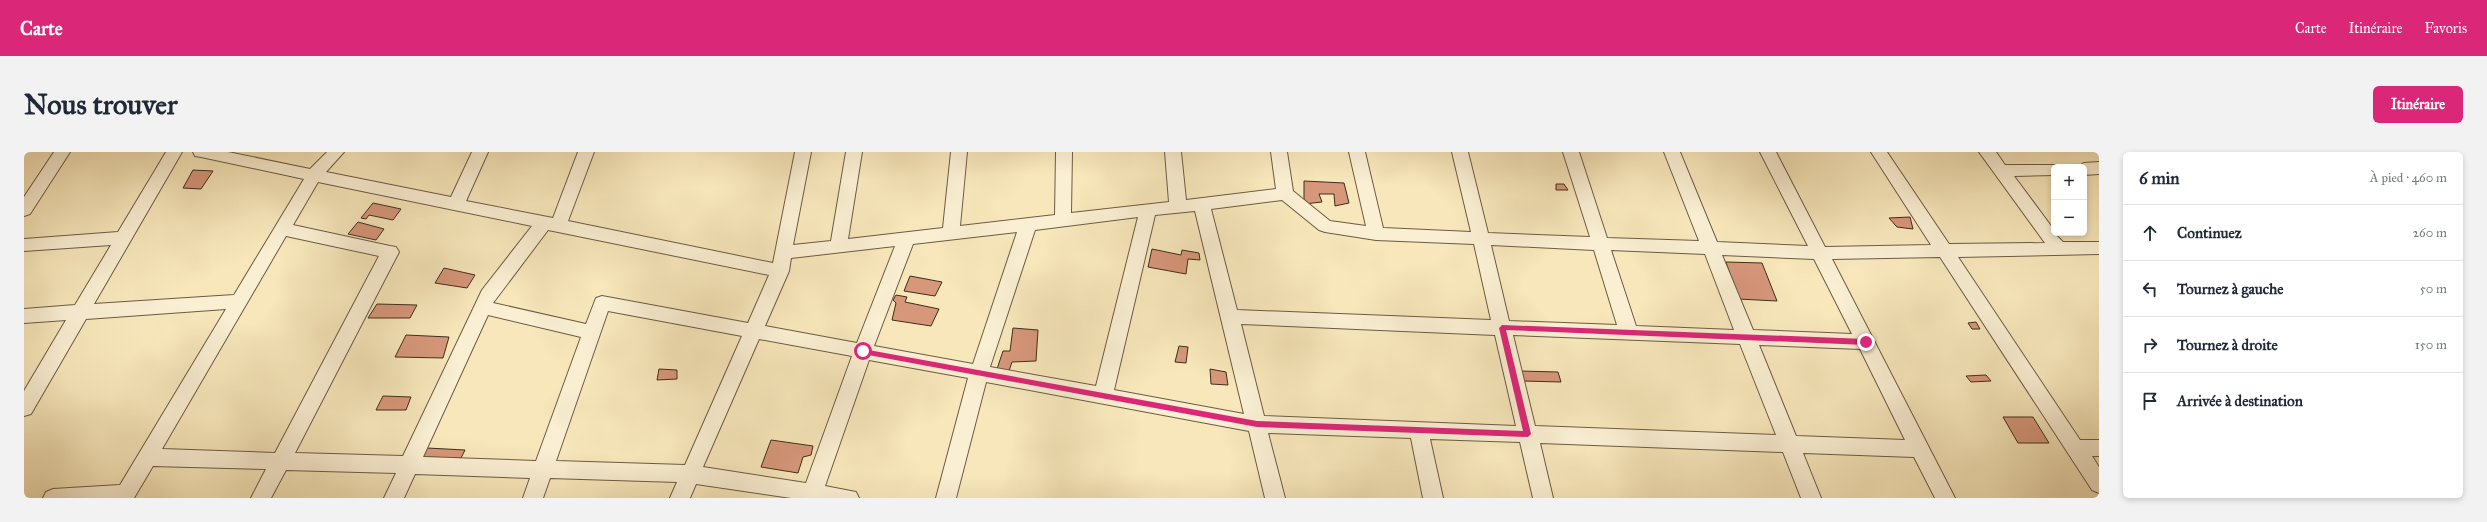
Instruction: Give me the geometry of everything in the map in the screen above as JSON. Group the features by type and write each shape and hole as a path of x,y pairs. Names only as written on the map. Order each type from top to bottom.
{"street":[{"path":"24,210 62,152"},
{"path":"24,408 174,152"},
{"path":"201,152 780,271"},
{"path":"53,498 84,497 126,492 314,175 336,152"},
{"path":"456,205 480,152"},
{"path":"394,498 488,295 551,224 586,152"},
{"path":"680,498 780,271 803,152"},
{"path":"838,246 854,152"},
{"path":"951,233 958,152"},
{"path":"1063,220 1064,152"},
{"path":"1174,152 1178,207"},
{"path":"1278,152 1285,194 1325,226 1376,234 1820,252 2099,248"},
{"path":"1357,152 1376,234"},
{"path":"1460,152 1543,498"},
{"path":"1571,152 1630,333"},
{"path":"1672,152 1811,498"},
{"path":"1768,152 1945,498"},
{"path":"1879,152 2099,484"},
{"path":"1987,152 2059,249"},
{"path":"2087,169 2099,168"},
{"path":"2001,170 2051,169"},
{"path":"783,253 1285,194"},
{"path":"1202,204 1275,498"},
{"path":"1103,396 1148,210"},
{"path":"946,498 979,373 1028,224"},
{"path":"261,498 390,252 282,229"},
{"path":"24,244 124,238"},
{"path":"812,495 863,351 906,239"},
{"path":"24,316 240,301"},
{"path":"533,498 602,303 1257,424 1921,450"},
{"path":"482,307 592,332"},
{"path":"1230,317 1866,342"},
{"path":"1419,430 1433,498"},
{"path":"2075,448 2099,448"},
{"path":"147,457 690,474 812,495 850,498"}],"building":[{"path":"193,170 213,171 201,189 183,188"},
{"path":"1304,181 1344,183 1349,203 1335,206 1334,194 1319,194 1322,202 1304,204"},
{"path":"1556,184 1564,184 1568,190 1556,190"},
{"path":"373,203 401,209 393,220 369,215 366,219 361,218"},
{"path":"1910,217 1913,229 1897,227 1889,218"},
{"path":"358,222 384,229 376,240 348,234"},
{"path":"1152,249 1181,255 1182,250 1199,253 1200,260 1188,259 1186,274 1148,267"},
{"path":"1726,262 1762,263 1777,301 1738,299"},
{"path":"444,268 475,275 467,288 435,283"},
{"path":"910,276 942,282 935,296 904,291"},
{"path":"896,295 907,297 905,302 939,309 931,326 892,320 896,303 893,300"},
{"path":"377,304 417,305 410,318 368,318"},
{"path":"1976,322 1980,329 1972,329 1968,323"},
{"path":"1013,328 1038,330 1036,361 1012,362 1008,374 996,372 1003,351 1010,351"},
{"path":"406,335 449,337 443,358 395,357"},
{"path":"1179,346 1188,347 1186,363 1175,362"},
{"path":"659,369 677,370 677,379 657,380"},
{"path":"1210,369 1226,372 1228,385 1211,384"},
{"path":"1519,371 1558,372 1561,382 1522,381"},
{"path":"1986,375 1991,381 1971,382 1966,376"},
{"path":"383,396 411,397 406,410 376,410"},
{"path":"2003,417 2033,417 2049,443 2018,443"},
{"path":"771,440 813,446 811,455 803,457 798,473 761,467"},
{"path":"427,448 465,450 461,458 423,457"}],"route":[{"path":"863,351 1257,424 1528,434 1502,328 1866,342"}]}
